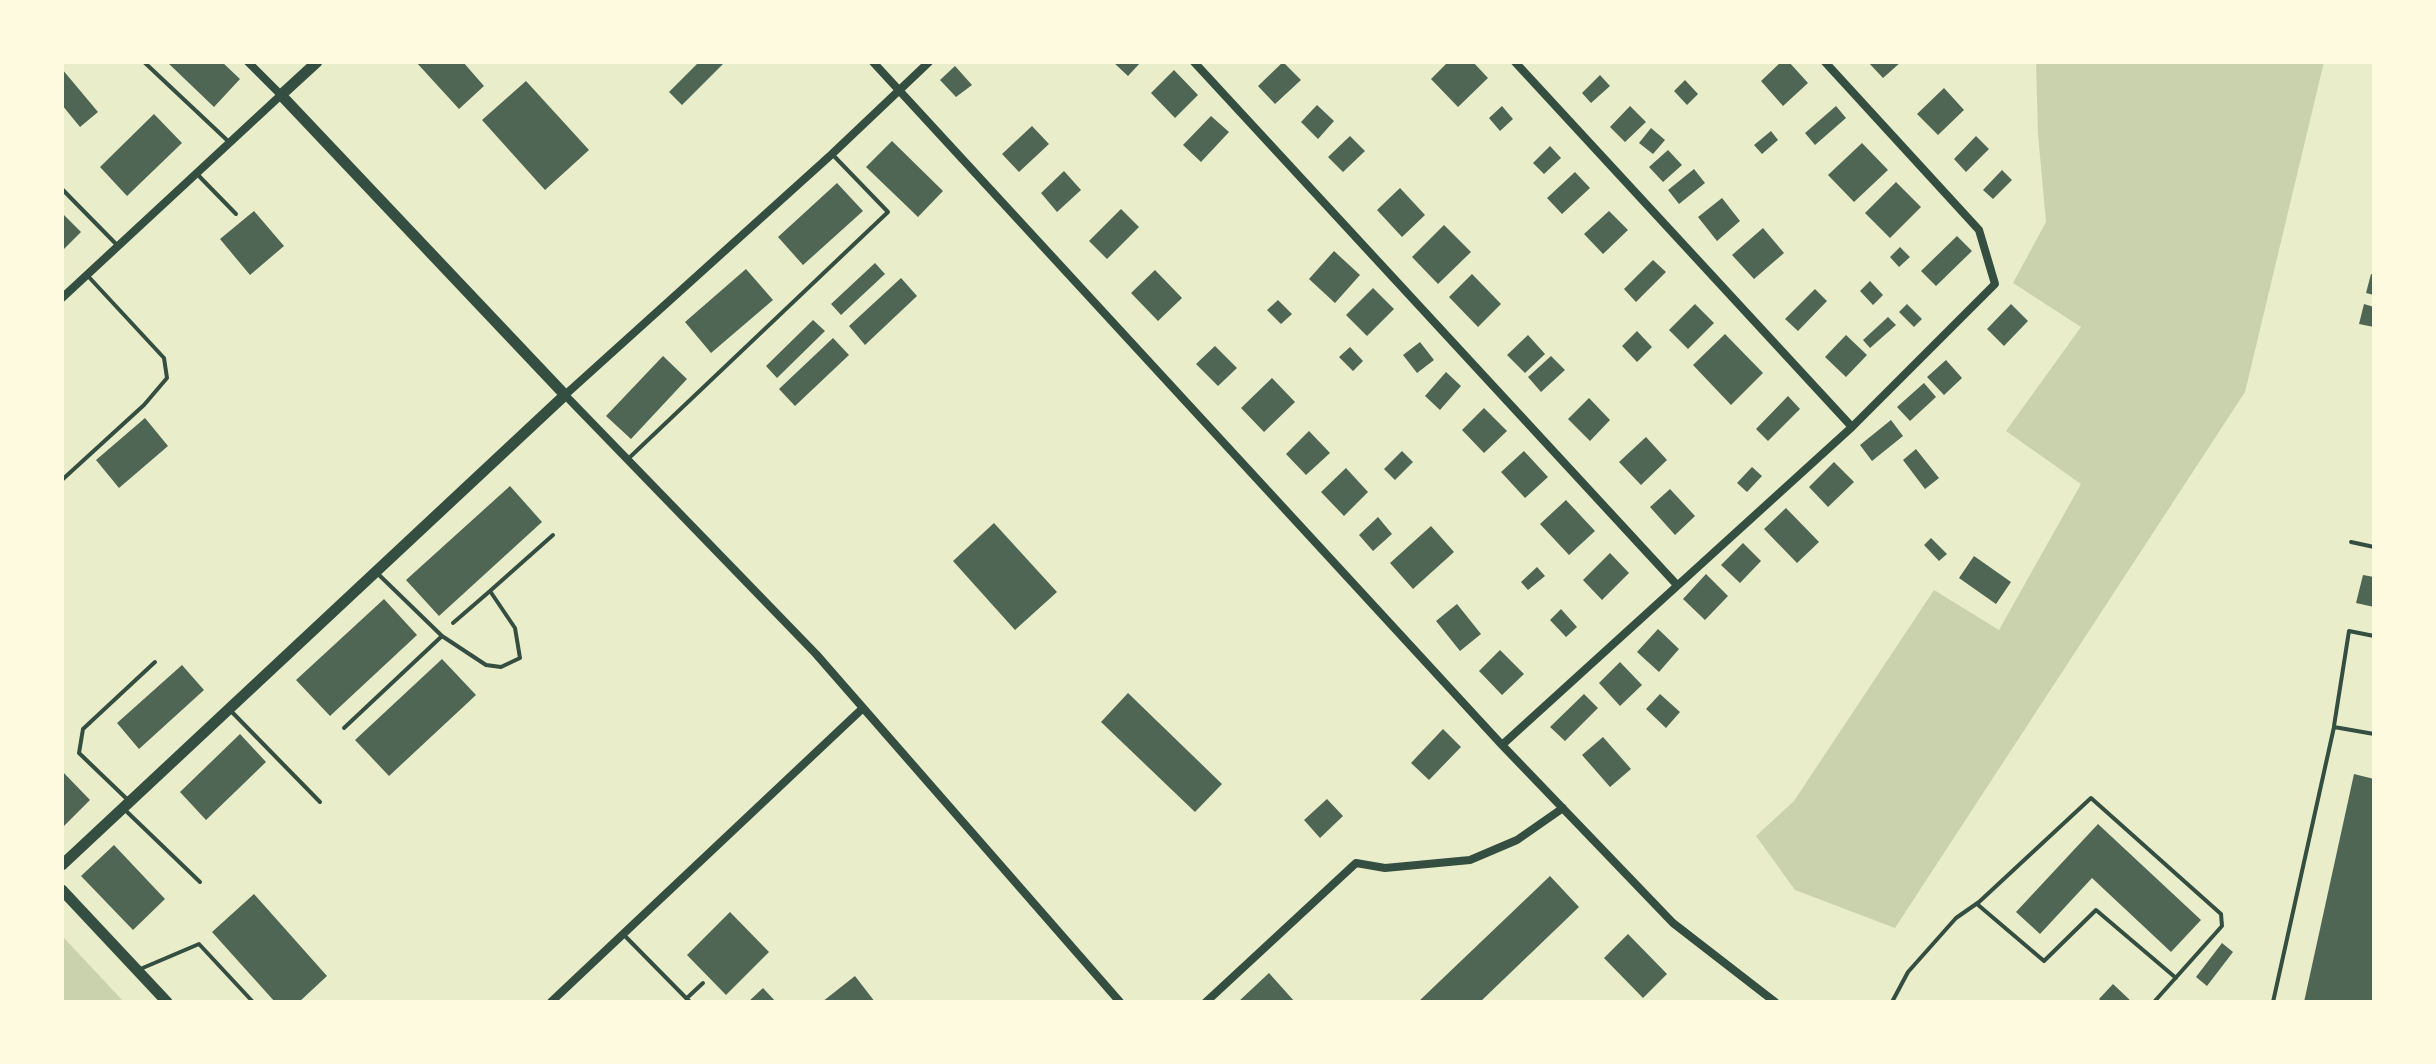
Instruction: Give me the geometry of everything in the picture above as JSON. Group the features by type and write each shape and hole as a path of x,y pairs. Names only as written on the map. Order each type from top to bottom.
{"street":[{"path":"248,62 816,654 1120,1002"},
{"path":"62,298 317,62"},
{"path":"873,62 1502,745 1673,923 1775,1002"},
{"path":"62,865 565,395 832,154 929,62"},
{"path":"1194,62 1677,585"},
{"path":"1515,62 1852,427"},
{"path":"1502,745 1852,427 1995,284 1979,230 1825,62"},
{"path":"556,1000 863,708"},
{"path":"1206,1002 1356,863 1385,868 1470,860 1517,840 1563,808"},
{"path":"62,890 167,1002"}],"lane":[{"path":"144,62 230,142"},
{"path":"627,459 888,212 832,154"},
{"path":"197,174 236,214"},
{"path":"62,189 118,246"},
{"path":"63,479 144,405 167,378 164,358 87,275"},
{"path":"453,623 553,535"},
{"path":"2351,542 2374,547"},
{"path":"376,572 442,636 486,665 501,667 520,658 515,628 490,591"},
{"path":"2273,1002 2334,727 2349,631 2374,636"},
{"path":"344,728 442,636"},
{"path":"155,662 83,729 79,753 200,882"},
{"path":"229,709 320,802"},
{"path":"2334,727 2374,734"},
{"path":"1892,1002 1908,972 1956,918 1976,904 2091,798 2221,914 2222,926 2154,1002"},
{"path":"1976,904 2044,961 2096,910 2176,978"},
{"path":"623,934 688,1000 703,983"},
{"path":"137,971 199,944 253,1002"}],"green space":[{"path":"2036,62 2324,62 2245,392 1895,928 1795,890 1756,836 1794,801 1934,590 1999,630 2081,484 2006,431 2081,327 2013,283 2046,222 2038,134"},
{"path":"62,936 124,1002 62,1002"}],"building":[{"path":"167,62 222,62 240,79 214,107"},
{"path":"416,62 463,62 484,86 459,109"},
{"path":"699,62 725,62 682,105 669,92"},
{"path":"1113,62 1141,62 1128,76"},
{"path":"1283,62 1301,80 1275,104 1258,86"},
{"path":"1448,62 1473,62 1488,78 1458,107 1431,79"},
{"path":"1781,62 1789,62 1808,83 1783,106 1761,81"},
{"path":"1868,62 1901,62 1883,78"},
{"path":"955,66 972,85 956,97 940,80"},
{"path":"62,69 98,112 80,127 62,105"},
{"path":"1174,70 1198,95 1175,118 1151,93"},
{"path":"1600,75 1610,86 1591,103 1582,93"},
{"path":"1685,80 1698,94 1687,105 1674,91"},
{"path":"526,81 589,150 545,190 482,120"},
{"path":"1944,88 1964,110 1938,135 1917,114"},
{"path":"1317,105 1334,121 1318,139 1301,122"},
{"path":"1502,106 1513,119 1500,131 1489,118"},
{"path":"1630,106 1646,122 1625,142 1610,127"},
{"path":"1836,106 1846,118 1815,145 1805,133"},
{"path":"154,114 182,143 127,196 100,167"},
{"path":"1211,116 1229,132 1201,162 1183,145"},
{"path":"1032,126 1049,144 1019,172 1002,154"},
{"path":"1651,128 1665,140 1653,154 1639,143"},
{"path":"1771,131 1778,140 1762,154 1754,145"},
{"path":"1350,136 1365,151 1343,172 1328,157"},
{"path":"1976,136 1989,149 1966,172 1954,159"},
{"path":"892,141 943,191 918,217 866,167"},
{"path":"1862,143 1888,170 1854,202 1828,175"},
{"path":"1550,146 1561,158 1544,174 1533,163"},
{"path":"1668,150 1682,165 1663,182 1649,167"},
{"path":"1694,169 1705,183 1679,204 1668,190"},
{"path":"2002,170 2012,180 1993,199 1983,190"},
{"path":"1064,171 1081,190 1057,212 1041,193"},
{"path":"1575,172 1590,188 1562,214 1547,198"},
{"path":"1896,182 1921,207 1890,238 1865,213"},
{"path":"837,183 863,211 803,265 778,237"},
{"path":"1400,188 1425,215 1402,237 1377,210"},
{"path":"1722,198 1740,221 1717,241 1698,217"},
{"path":"1121,209 1139,227 1107,259 1089,241"},
{"path":"254,211 284,246 250,275 220,239"},
{"path":"1609,211 1628,230 1603,254 1584,234"},
{"path":"62,213 81,232 62,251"},
{"path":"1444,225 1471,252 1438,284 1412,257"},
{"path":"1763,228 1784,253 1754,279 1732,255"},
{"path":"1957,236 1972,251 1936,286 1921,271"},
{"path":"1900,247 1910,257 1899,267 1890,257"},
{"path":"1334,251 1360,275 1335,303 1309,279"},
{"path":"1653,260 1666,272 1636,302 1624,289"},
{"path":"875,263 885,274 841,315 831,304"},
{"path":"746,269 773,300 711,353 685,322"},
{"path":"1155,270 1182,298 1158,321 1131,293"},
{"path":"1472,274 1501,304 1478,327 1449,297"},
{"path":"2371,274 2374,275 2374,295 2366,293"},
{"path":"901,278 917,296 865,345 849,326"},
{"path":"1870,281 1883,295 1873,305 1860,291"},
{"path":"1373,288 1394,309 1367,336 1346,315"},
{"path":"1815,289 1827,301 1798,331 1785,319"},
{"path":"1278,300 1292,314 1281,324 1267,310"},
{"path":"1695,304 1714,323 1688,349 1669,330"},
{"path":"1907,304 1922,319 1914,327 1899,312"},
{"path":"2011,304 2028,321 2004,346 1987,329"},
{"path":"2364,304 2374,307 2374,327 2359,324"},
{"path":"1888,317 1896,325 1870,348 1863,340"},
{"path":"813,320 825,331 777,378 766,366"},
{"path":"1637,331 1652,347 1637,362 1622,346"},
{"path":"1725,334 1763,373 1731,405 1693,365"},
{"path":"1528,335 1545,354 1525,373 1507,355"},
{"path":"1846,335 1867,355 1846,377 1825,357"},
{"path":"833,338 849,355 795,406 779,389"},
{"path":"1420,342 1434,360 1417,373 1403,355"},
{"path":"1215,346 1237,368 1218,386 1196,364"},
{"path":"1350,347 1363,361 1353,371 1339,357"},
{"path":"663,356 687,379 631,439 606,416"},
{"path":"1551,356 1565,370 1541,392 1528,377"},
{"path":"1946,360 1962,378 1944,395 1927,377"},
{"path":"1446,372 1461,386 1440,410 1425,396"},
{"path":"1272,378 1295,402 1264,432 1241,408"},
{"path":"1924,383 1936,397 1910,421 1897,407"},
{"path":"1788,396 1800,409 1768,441 1756,429"},
{"path":"1589,398 1610,420 1590,441 1568,419"},
{"path":"1484,408 1507,431 1484,453 1462,430"},
{"path":"145,418 168,446 119,488 96,460"},
{"path":"1891,420 1903,436 1872,461 1860,445"},
{"path":"1309,431 1330,453 1306,475 1286,454"},
{"path":"1646,437 1667,460 1641,485 1619,462"},
{"path":"1916,449 1939,478 1925,489 1903,460"},
{"path":"1402,451 1413,462 1395,480 1384,469"},
{"path":"1524,451 1548,477 1525,498 1501,472"},
{"path":"1834,462 1854,482 1828,507 1809,487"},
{"path":"1752,467 1762,476 1747,492 1737,483"},
{"path":"1346,468 1368,492 1344,516 1321,492"},
{"path":"510,486 542,522 439,616 406,580"},
{"path":"1670,489 1695,516 1675,535 1650,507"},
{"path":"1566,500 1595,531 1569,555 1540,524"},
{"path":"1786,508 1819,542 1797,563 1764,529"},
{"path":"1378,517 1392,534 1373,551 1359,535"},
{"path":"994,523 1057,592 1015,630 953,561"},
{"path":"1431,526 1454,552 1413,589 1390,563"},
{"path":"1931,538 1947,554 1939,561 1924,545"},
{"path":"1743,543 1761,561 1740,583 1721,565"},
{"path":"1610,553 1629,573 1602,600 1583,580"},
{"path":"1974,556 2011,582 1996,604 1959,578"},
{"path":"1537,567 1545,576 1528,590 1521,582"},
{"path":"1706,574 1728,596 1705,620 1683,599"},
{"path":"2363,575 2374,577 2374,607 2356,603"},
{"path":"384,599 417,635 330,716 296,680"},
{"path":"1457,604 1481,634 1460,651 1436,621"},
{"path":"1561,609 1577,627 1566,637 1550,620"},
{"path":"1658,629 1679,649 1659,672 1637,652"},
{"path":"1500,650 1524,674 1502,695 1479,671"},
{"path":"442,659 476,695 389,776 355,740"},
{"path":"1620,662 1642,685 1620,706 1599,683"},
{"path":"182,665 204,690 139,749 117,723"},
{"path":"1128,693 1222,784 1195,812 1101,722"},
{"path":"1584,694 1598,708 1565,741 1550,727"},
{"path":"1660,694 1680,712 1666,728 1646,709"},
{"path":"1443,729 1461,747 1429,780 1411,763"},
{"path":"240,734 266,762 206,820 180,792"},
{"path":"1603,737 1631,769 1610,787 1582,755"},
{"path":"62,771 90,800 62,828"},
{"path":"2354,774 2374,779 2374,1002 2304,1002"},
{"path":"1327,799 1343,816 1320,838 1304,820"},
{"path":"2098,824 2201,920 2171,952 2092,878 2040,934 2016,912"},
{"path":"114,845 165,899 133,930 81,876"},
{"path":"1550,876 1579,907 1480,1002 1418,1002"},
{"path":"254,894 327,976 299,1002 275,1002 212,932"},
{"path":"730,912 769,952 726,995 687,955"},
{"path":"1628,934 1667,974 1643,998 1604,958"},
{"path":"2222,943 2233,952 2207,986 2196,977"},
{"path":"1269,973 1295,1002 1238,1002"},
{"path":"855,976 875,1002 822,1002"},
{"path":"2113,984 2132,1002 2102,1002 2099,999"},
{"path":"763,988 776,1002 748,1002"}]}
